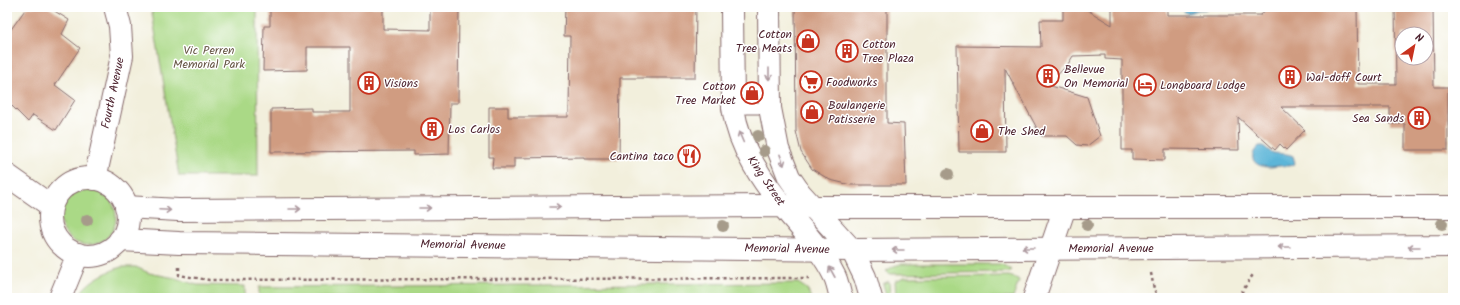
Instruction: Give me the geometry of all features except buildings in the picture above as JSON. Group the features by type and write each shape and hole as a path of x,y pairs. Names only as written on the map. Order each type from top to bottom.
{"street":[{"name":"Fourth Avenue","path":"95,179 122,56 120,26 115,7"},
{"name":"King Street","path":"732,7 733,108 735,124 754,167 782,206 819,249 835,278 841,298"},
{"name":"King Street","path":"769,7 770,108 778,149 789,178 812,207 852,250 863,271 871,298"},
{"path":"7,175 51,206"},
{"path":"84,178 106,182 115,188 122,197 126,207 126,229 120,240 112,248 101,254 90,256 78,254 67,249 58,241 52,230 49,218 51,206 63,187 73,181 84,178"},
{"path":"126,207 186,210 782,206 1453,208"},
{"path":"1034,298 1065,207"},
{"name":"Memorial Avenue","path":"120,240 187,243 852,250 1359,247 1453,245"},
{"path":"60,298 78,254"}],"lane":[{"path":"733,108 770,108"}],"path":[{"path":"179,263 179,275 209,280 812,278"},
{"path":"1238,298 1254,272"},
{"path":"1151,273 1154,289 1158,298"}],"green space":[{"name":"Vic Perren Memorial Park","path":"151,7 257,7 258,176 179,176"},
{"path":"83,189 93,189 108,197 114,206 116,217 114,228 108,237 93,245 83,245 72,240 65,233 60,222 60,212 65,201 72,194"},
{"path":"901,264 1001,264 1012,270 1009,272 890,274 886,271"},
{"path":"121,267 136,267 149,273 175,278 197,285 245,286 245,298 77,298 90,283 108,272"},
{"path":"1009,276 1018,279 1019,281 1013,298 896,298 895,281 905,277"},
{"path":"889,281 890,298 887,298 883,284"},
{"path":"798,283 807,289 811,298 259,298 259,287"}],"water":[{"path":"1181,7 1210,7 1186,13"},
{"path":"1259,146 1263,146 1272,152 1293,156 1295,163 1289,166 1270,167 1256,164 1253,154"}],"place":[{"name":"Cotton Tree Meats","path":"808,41"},
{"name":"Cotton Tree Plaza","path":"847,51"},
{"name":"Bellevue On Memorial","path":"1048,76"},
{"name":"Wal-doff Court","path":"1290,77"},
{"name":"Foodworks","path":"811,82"},
{"name":"Visions","path":"369,83"},
{"name":"Longboard Lodge","path":"1145,85"},
{"name":"Cotton Tree Market","path":"752,93"},
{"name":"Boulangerie Patisserie","path":"812,112"},
{"name":"Sea Sands","path":"1419,118"},
{"name":"Los Carlos","path":"432,129"},
{"name":"The Shed","path":"982,131"},
{"name":"Cantina taco","path":"689,156"}]}
